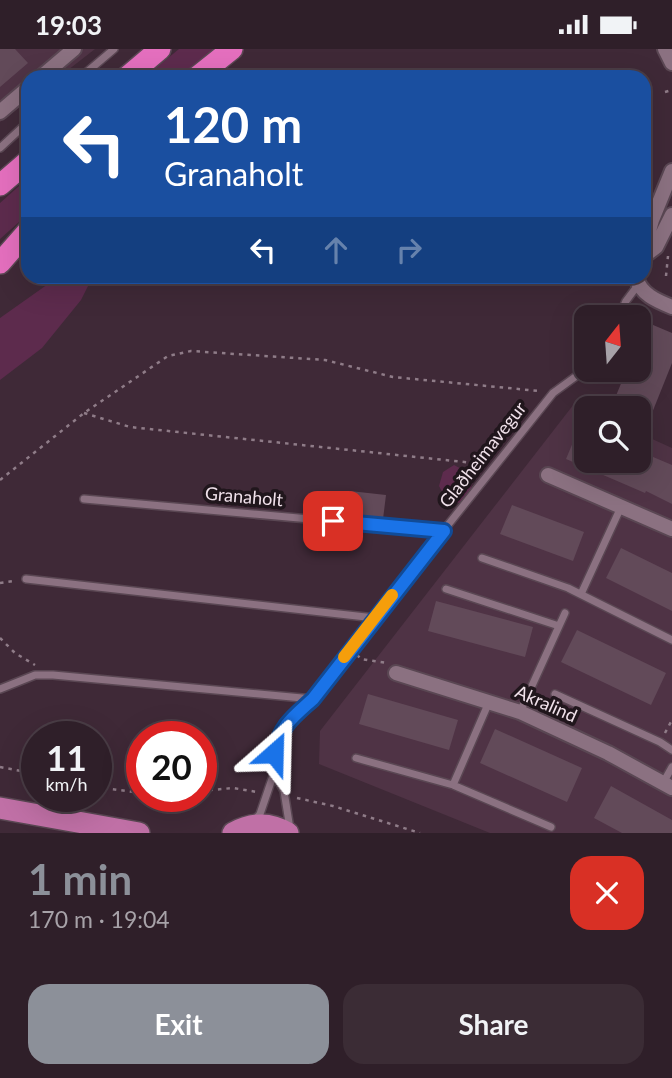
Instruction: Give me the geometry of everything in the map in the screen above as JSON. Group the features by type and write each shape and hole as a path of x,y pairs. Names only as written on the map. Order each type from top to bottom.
{"highway":[{"path":"135,70 160,49"},
{"path":"206,70 232,50"},
{"path":"0,174 21,160"},
{"path":"0,185 21,168"},
{"path":"0,246 21,228"},
{"path":"0,264 21,239"}],"main road":[{"path":"0,808 139,833"},
{"path":"0,815 96,833"},
{"path":"237,831 268,825 290,833"}],"street":[{"path":"49,70 74,49"},
{"path":"665,49 672,63"},
{"path":"0,112 21,94"},
{"path":"651,224 672,171"},
{"path":"651,251 656,247 672,215"},
{"path":"640,284 656,300 672,307"},
{"path":"548,475 672,530"},
{"name":"Akralind","path":"396,673 520,712 608,753 667,786"}],"lane":[{"path":"89,70 114,49"},
{"path":"0,148 21,128"},
{"path":"624,305 635,284"},
{"name":"Glaðheimavegur","path":"237,831 260,814 274,773 274,753 279,734 313,699 553,393 574,378"},
{"name":"Granaholt","path":"84,499 444,531"},
{"path":"582,594 621,507"},
{"path":"482,558 582,594 672,640"},
{"path":"26,579 374,618"},
{"path":"446,589 559,626"},
{"path":"520,712 565,613"},
{"path":"0,688 35,675 52,675 313,699"},
{"path":"555,694 672,750"},
{"path":"453,785 490,701"},
{"path":"356,758 453,785 551,827"},
{"path":"667,786 672,767"},
{"name":"Glaðheimavegur","path":"274,773 284,791 290,833"}],"path":[{"path":"665,92 672,90"},
{"path":"666,277 669,254"},
{"path":"0,480 84,413 168,356 191,351 325,360 393,377 553,393"},
{"path":"84,413 130,427 496,465"},
{"path":"0,583 26,579"},
{"path":"0,638 15,653 52,675"},
{"path":"350,649 361,659 395,664 396,673"},
{"path":"0,767 21,772"},
{"path":"217,790 233,788 259,792"},
{"path":"294,797 420,833"}],"shaded area":[{"path":"0,49 95,49 68,70 21,70 21,106 0,122"},
{"path":"179,49 219,49 194,70 154,70"},
{"path":"21,184 21,220 0,239 0,203"},
{"path":"48,284 89,284 81,300 42,348 0,380 0,318"},
{"path":"574,404 574,473 651,473 651,438 672,448 672,833 490,833 319,764 320,731"},
{"path":"454,465 473,475 471,489 459,503 446,499 439,486 443,472"}],"building":[{"path":"0,49 15,49 28,63 0,87"},
{"path":"651,324 672,333 672,363 651,416 651,396 616,396 622,382 651,382"},
{"path":"574,440 574,462 566,459"},
{"path":"651,456 672,465 672,504 646,491 645,493 599,473 651,473"},
{"path":"350,491 386,495 383,519 347,515"},
{"path":"512,505 584,532 573,561 500,534"},
{"path":"621,548 672,573 672,611 606,578"},
{"path":"436,601 533,627 525,657 428,631"},
{"path":"577,630 666,673 651,705 561,662"},
{"path":"368,694 458,720 449,750 359,724"},
{"path":"495,729 582,768 567,802 480,763"},
{"path":"611,786 672,820 672,833 622,833 594,818"}],"slow traffic":[{"path":"344,657 392,595"}],"route":[{"path":"274,753 279,734 288,722 313,699 444,531 333,521"}]}
